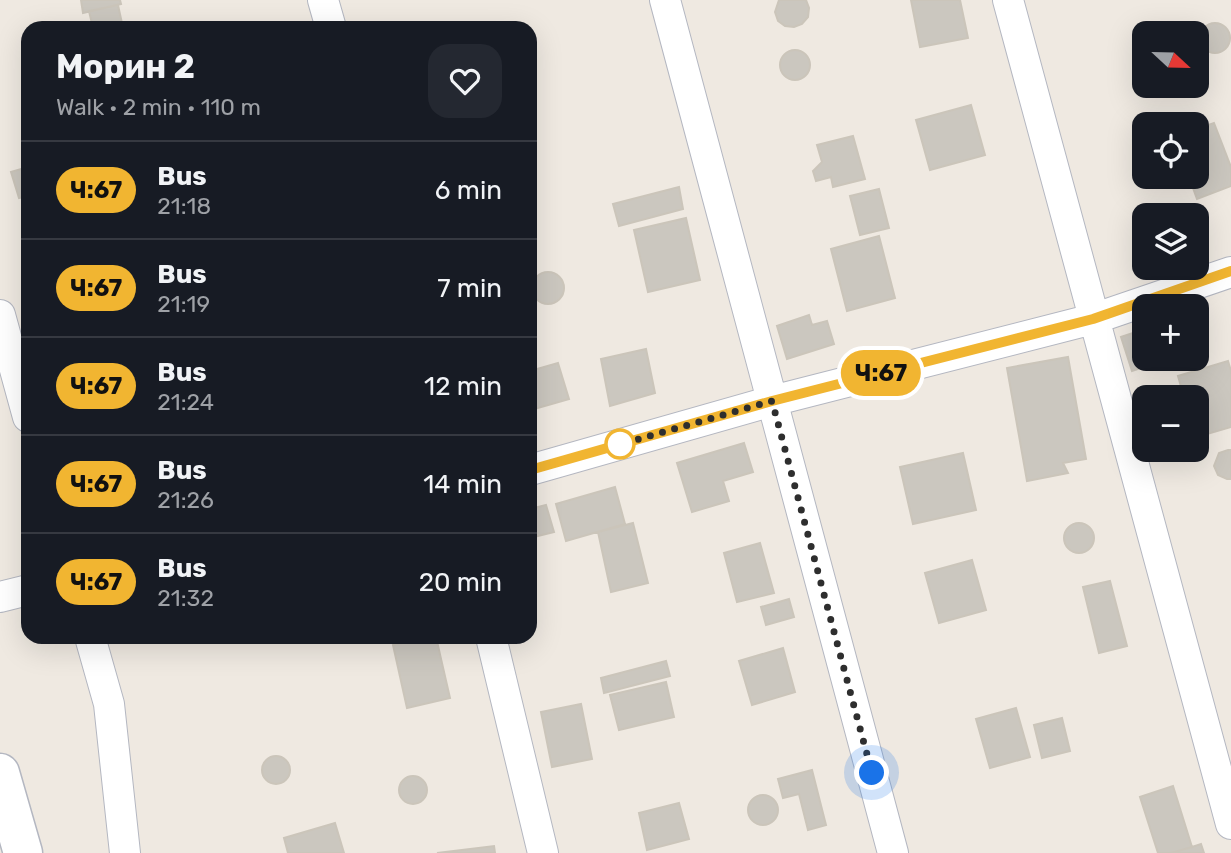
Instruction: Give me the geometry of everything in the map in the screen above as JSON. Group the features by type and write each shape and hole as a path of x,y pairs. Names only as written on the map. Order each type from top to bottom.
{"main road":[{"path":"0,773 23,853"}],"street":[{"path":"323,0 329,21"},
{"path":"665,0 893,853"},
{"path":"1008,0 1231,824"},
{"path":"537,468 772,401 1093,319 1231,271"},
{"path":"0,315 21,392"},
{"path":"0,597 21,592"},
{"path":"92,644 109,704 125,853"},
{"path":"493,644 543,853"}],"building":[{"path":"81,0 120,0 121,4 83,13"},
{"path":"779,0 806,0 808,17 802,24 785,26 778,21 775,12"},
{"path":"911,0 960,0 968,38 920,47"},
{"path":"118,5 121,21 91,21 89,11"},
{"path":"1209,24 1221,24 1229,32 1226,49 1209,52"},
{"path":"795,50 806,54 810,65 806,76 795,80 784,76 780,65 784,54"},
{"path":"971,105 985,155 930,170 916,120"},
{"path":"1214,123 1231,167 1231,186 1197,199 1193,189 1209,189 1209,125"},
{"path":"853,136 865,179 833,187 831,177 816,181 813,171 822,162 817,145"},
{"path":"21,169 21,198 19,198 11,172"},
{"path":"679,187 683,209 619,226 613,204"},
{"path":"879,189 889,228 860,235 850,196"},
{"path":"686,218 700,280 648,292 634,230"},
{"path":"879,236 895,298 847,311 831,249"},
{"path":"548,272 559,277 564,288 559,299 548,304 537,299 537,277"},
{"path":"809,315 812,325 827,321 834,344 787,359 777,326"},
{"path":"1132,333 1132,371 1121,337"},
{"path":"646,349 655,393 610,406 601,359"},
{"path":"1068,357 1086,459 1063,463 1068,473 1027,481 1007,368"},
{"path":"1228,361 1231,371 1231,427 1209,433 1209,385 1181,385 1178,376 1195,371 1209,371 1209,367"},
{"path":"558,363 569,399 537,408 537,369"},
{"path":"744,443 753,472 723,481 729,501 692,512 677,463"},
{"path":"1231,450 1231,479 1218,475 1214,466 1219,453"},
{"path":"963,453 976,510 913,524 900,467"},
{"path":"615,487 625,524 566,541 556,504"},
{"path":"546,505 554,532 537,536 537,507"},
{"path":"633,523 648,583 611,592 598,532"},
{"path":"1079,523 1090,527 1094,538 1090,549 1079,553 1068,549 1064,538 1068,527"},
{"path":"760,543 774,593 737,602 724,553"},
{"path":"972,560 986,610 939,623 925,573"},
{"path":"1110,581 1127,646 1099,653 1083,587"},
{"path":"789,599 794,617 766,625 761,607"},
{"path":"438,644 450,698 407,708 393,645"},
{"path":"783,648 795,692 752,705 739,661"},
{"path":"666,661 670,676 604,693 601,678"},
{"path":"666,682 674,717 619,730 610,695"},
{"path":"581,704 592,759 552,767 541,712"},
{"path":"1016,708 1030,757 990,768 976,719"},
{"path":"1062,718 1070,751 1042,758 1034,725"},
{"path":"276,756 286,760 290,770 286,780 276,784 266,780 262,770 266,760"},
{"path":"812,770 826,825 808,830 799,794 783,798 778,779"},
{"path":"413,776 423,780 427,790 423,800 413,804 403,800 399,790 403,780"},
{"path":"1173,786 1192,847 1171,853 1158,853 1140,797"},
{"path":"763,795 773,800 778,810 773,820 763,825 753,820 748,810 753,800"},
{"path":"679,803 689,839 647,850 639,813"},
{"path":"335,823 344,853 288,853 284,838"},
{"path":"1201,844 1204,853 1171,853 1192,847"},
{"path":"494,846 495,853 437,853"}],"bus line":[{"name":"Ч:67","path":"537,468 772,401 1093,319 1231,271"}],"route":[{"path":"620,444 611,447 772,401 872,773"}]}
